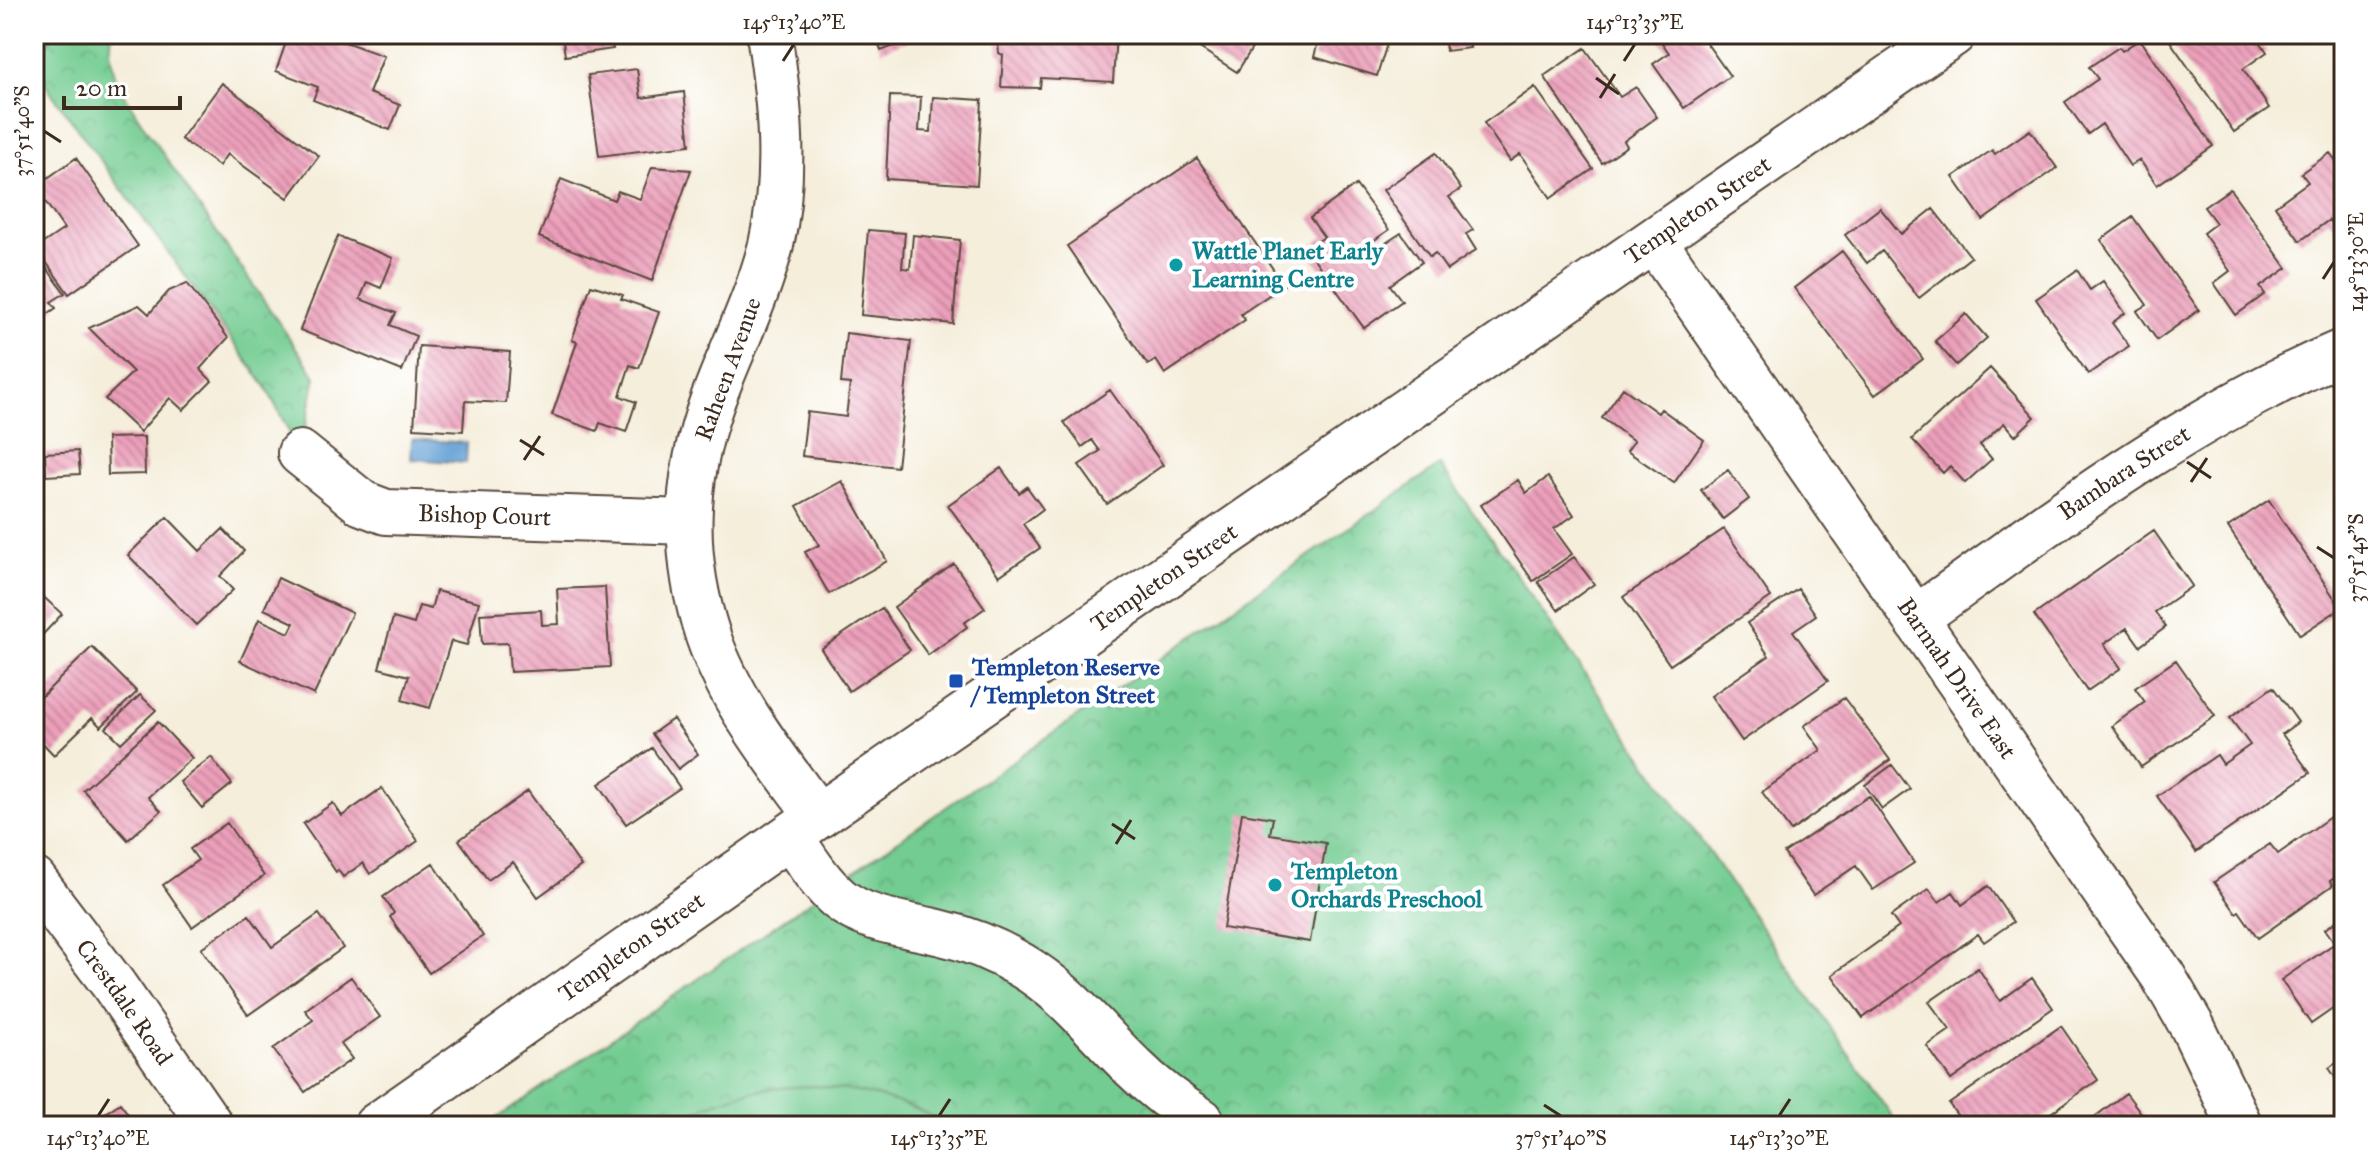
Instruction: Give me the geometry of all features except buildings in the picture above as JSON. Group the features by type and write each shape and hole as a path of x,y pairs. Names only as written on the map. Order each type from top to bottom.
{"street":[{"name":"Raheen Avenue","path":"769,34 779,106 779,188 775,222 758,288 704,422 692,480 688,522 693,576 700,606 724,675 764,741 804,826 823,883 840,900 857,911 960,938 1021,965 1045,980 1070,1002 1135,1069 1178,1106 1201,1120"},
{"name":"Templeton Street","path":"376,1126 804,826 1953,34"},
{"name":"Barmah Drive East","path":"1654,241 2163,976 2199,1040 2240,1126"},
{"name":"Bambara Street","path":"1916,618 2176,437 2260,389 2344,351"},
{"name":"Bishop Court","path":"300,453 353,497 386,512 688,522"},
{"name":"Crestdale Road","path":"34,880 113,984 211,1126"}],"green space":[{"path":"51,34 112,34 110,51 116,81 316,377 300,453 266,387 37,73"},
{"path":"1440,465 1899,1126 486,1126"},
{"path":"816,1086 885,1098 950,1126 665,1126 738,1095"}],"water":[{"path":"412,439 467,443 466,463 411,459"}],"place":[{"name":"Wattle Planet Early Learning Centre","path":"1176,265"},
{"name":"Templeton Reserve / Templeton Street","path":"956,681"},
{"name":"Templeton Orchards Preschool","path":"1275,885"}]}
